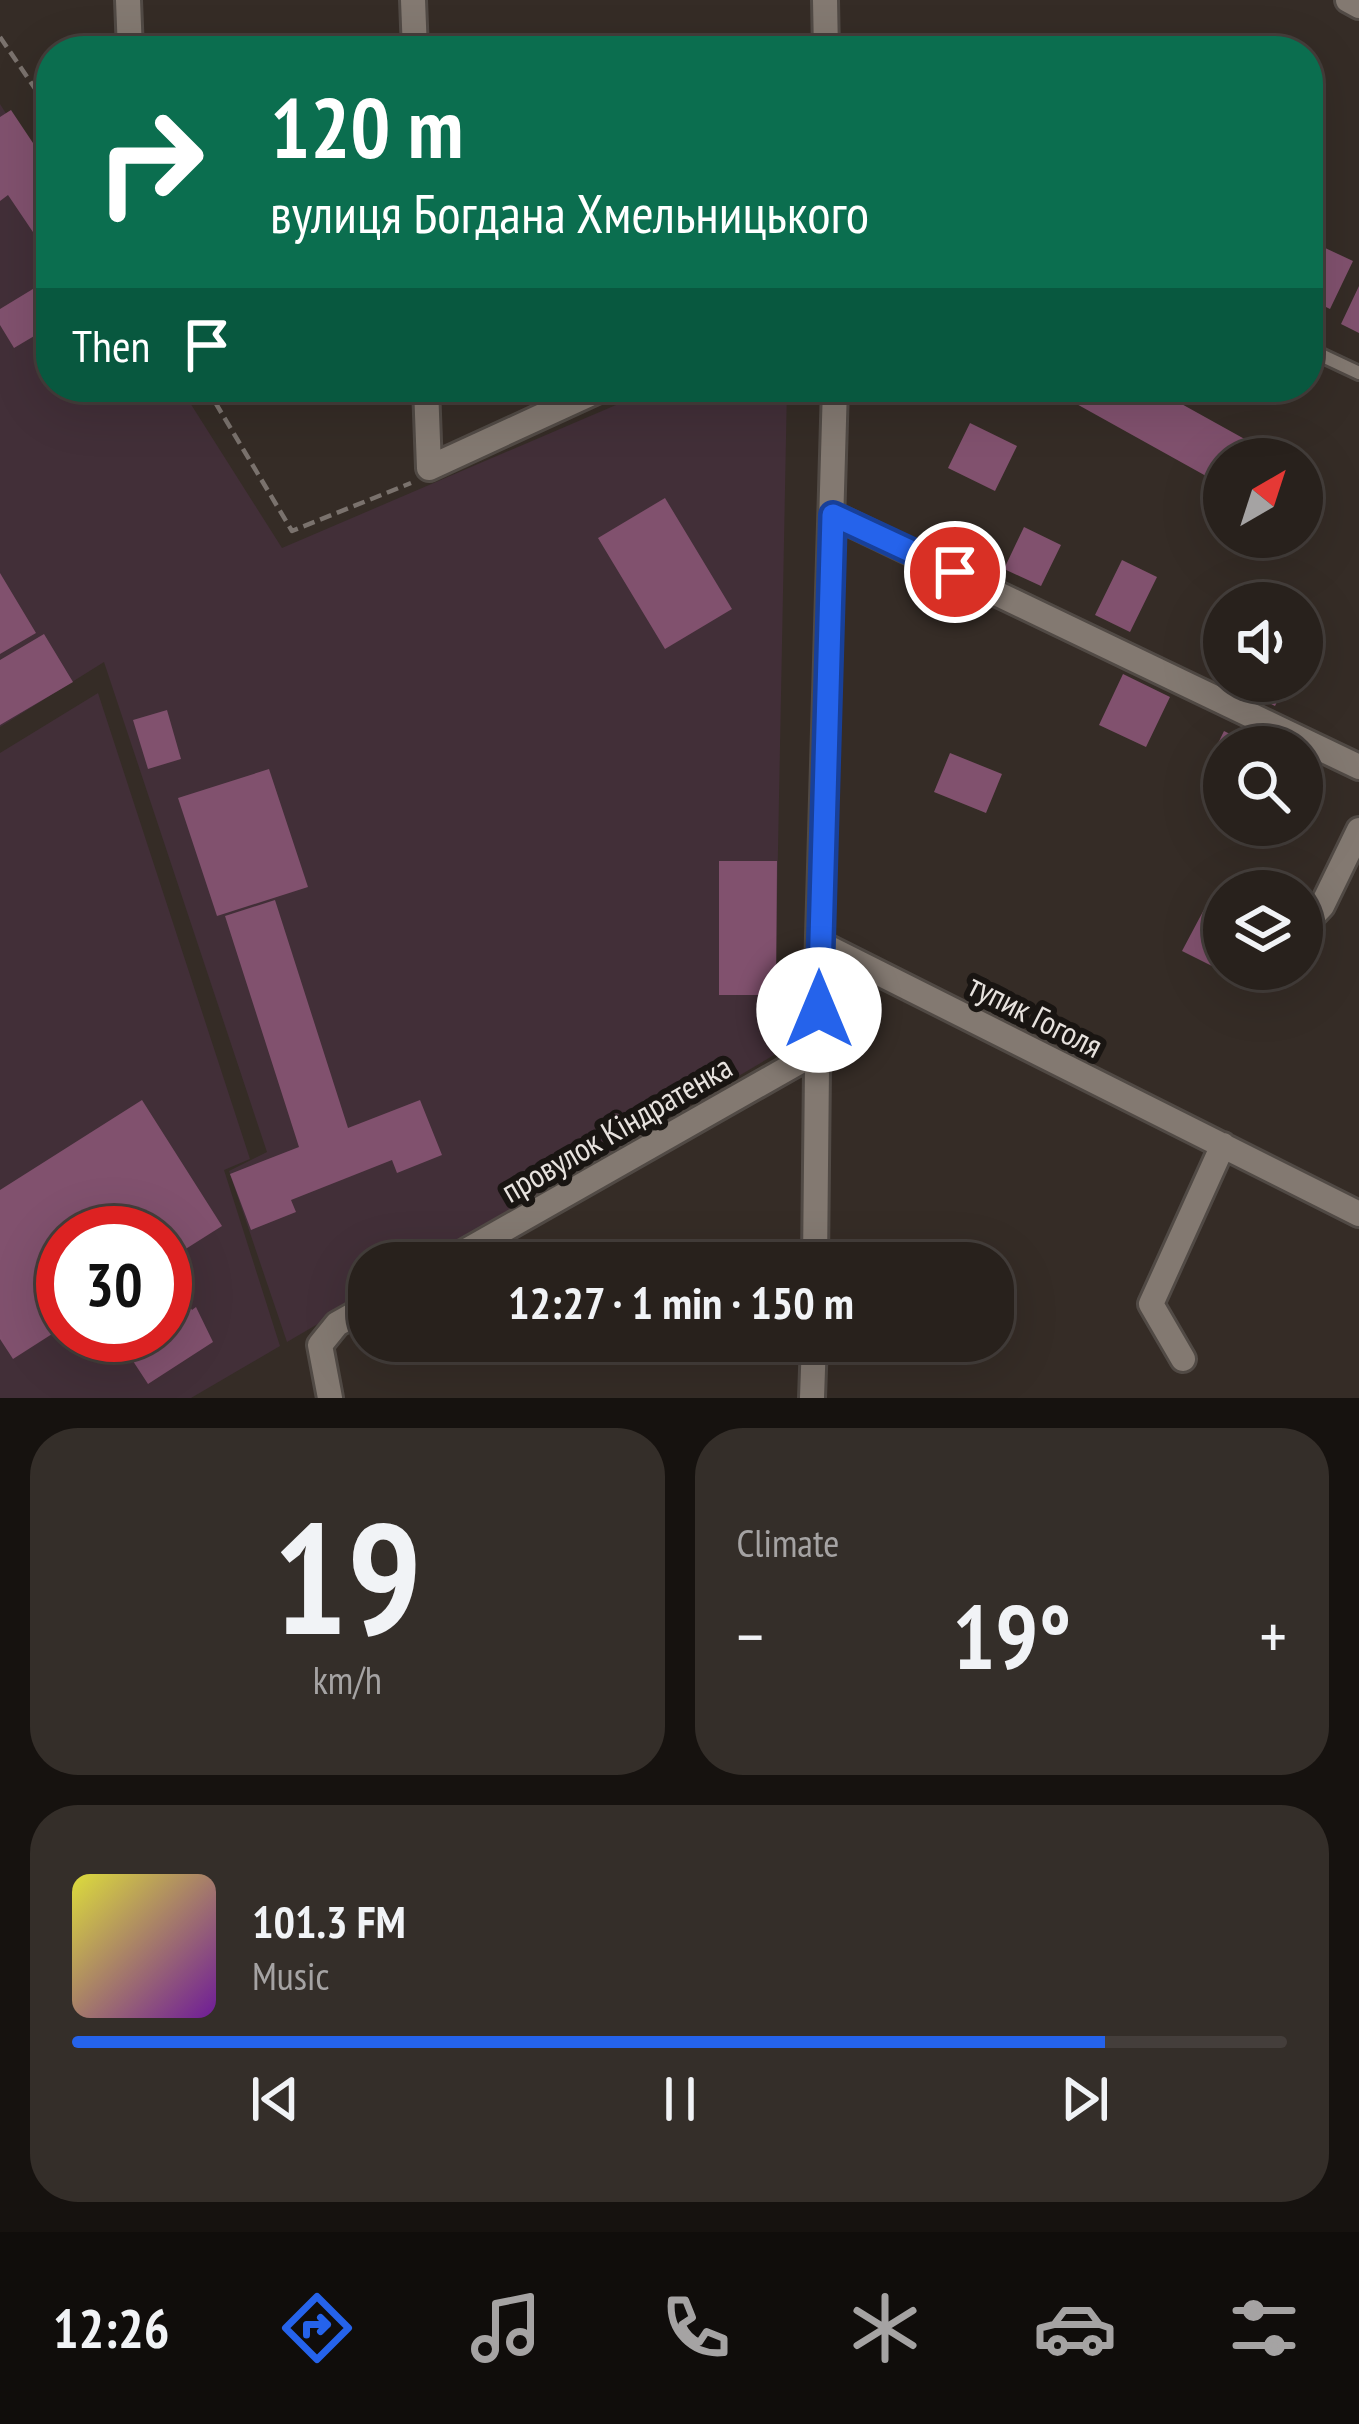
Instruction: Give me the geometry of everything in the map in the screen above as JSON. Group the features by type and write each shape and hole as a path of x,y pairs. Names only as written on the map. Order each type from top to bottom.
{"street":[{"path":"128,0 129,36"},
{"path":"413,0 414,36"},
{"path":"825,0 826,36"},
{"path":"1348,0 1359,6"},
{"path":"427,402 429,468 572,402"},
{"path":"815,1242 835,402"},
{"path":"833,515 1359,767"},
{"path":"1323,904 1359,830"},
{"name":"тупик Гоголя","path":"819,943 1359,1214"},
{"name":"провулок Кіндратенка","path":"482,1242 820,1050"},
{"path":"1183,1359 1151,1304 1223,1145"},
{"path":"330,1398 320,1345 348,1318"},
{"path":"812,1398 813,1362"}],"lane":[{"path":"1323,356 1359,373"}],"path":[{"path":"0,37 36,90"},
{"path":"215,402 292,531 406,487 429,468"}],"shaded area":[{"path":"0,104 36,160 36,402 190,402 282,548 623,402 787,402 774,1055 458,1242 348,1242 348,1306 287,1342 229,1171 267,1152 104,662 0,727"},
{"path":"98,693 250,1159 224,1170 280,1346 191,1398 0,1398 0,753"}],"building":[{"path":"11,110 36,148 36,237 8,195 0,201 0,117"},
{"path":"1323,247 1353,261 1330,309 1323,306"},
{"path":"1359,286 1359,333 1341,324"},
{"path":"36,287 36,335 14,348 0,325 0,309"},
{"path":"1073,402 1178,402 1243,438 1203,438 1203,474"},
{"path":"970,423 1017,446 995,491 948,468"},
{"path":"665,498 732,609 665,649 598,538"},
{"path":"1024,527 1061,545 1041,586 1004,569"},
{"path":"1122,560 1157,577 1130,632 1095,615"},
{"path":"0,573 36,633 0,654"},
{"path":"44,634 73,682 0,725 0,660"},
{"path":"1123,674 1170,697 1146,747 1099,725"},
{"path":"167,710 181,759 148,769 133,720"},
{"path":"950,753 1002,774 986,813 934,792"},
{"path":"269,769 308,887 217,916 178,798"},
{"path":"719,861 777,861 776,995 719,995"},
{"path":"275,900 348,1128 420,1100 442,1155 397,1173 392,1160 291,1200 296,1212 251,1230 230,1174 299,1147 225,916"},
{"path":"1203,911 1203,962 1182,951"},
{"path":"142,1100 222,1226 192,1245 192,1206 36,1206 36,1344 13,1359 0,1339 0,1190"},
{"path":"196,1307 213,1342 192,1356 192,1310"},
{"path":"134,1362 182,1362 148,1384"}],"route":[{"path":"819,1010 833,515 955,572"}]}
